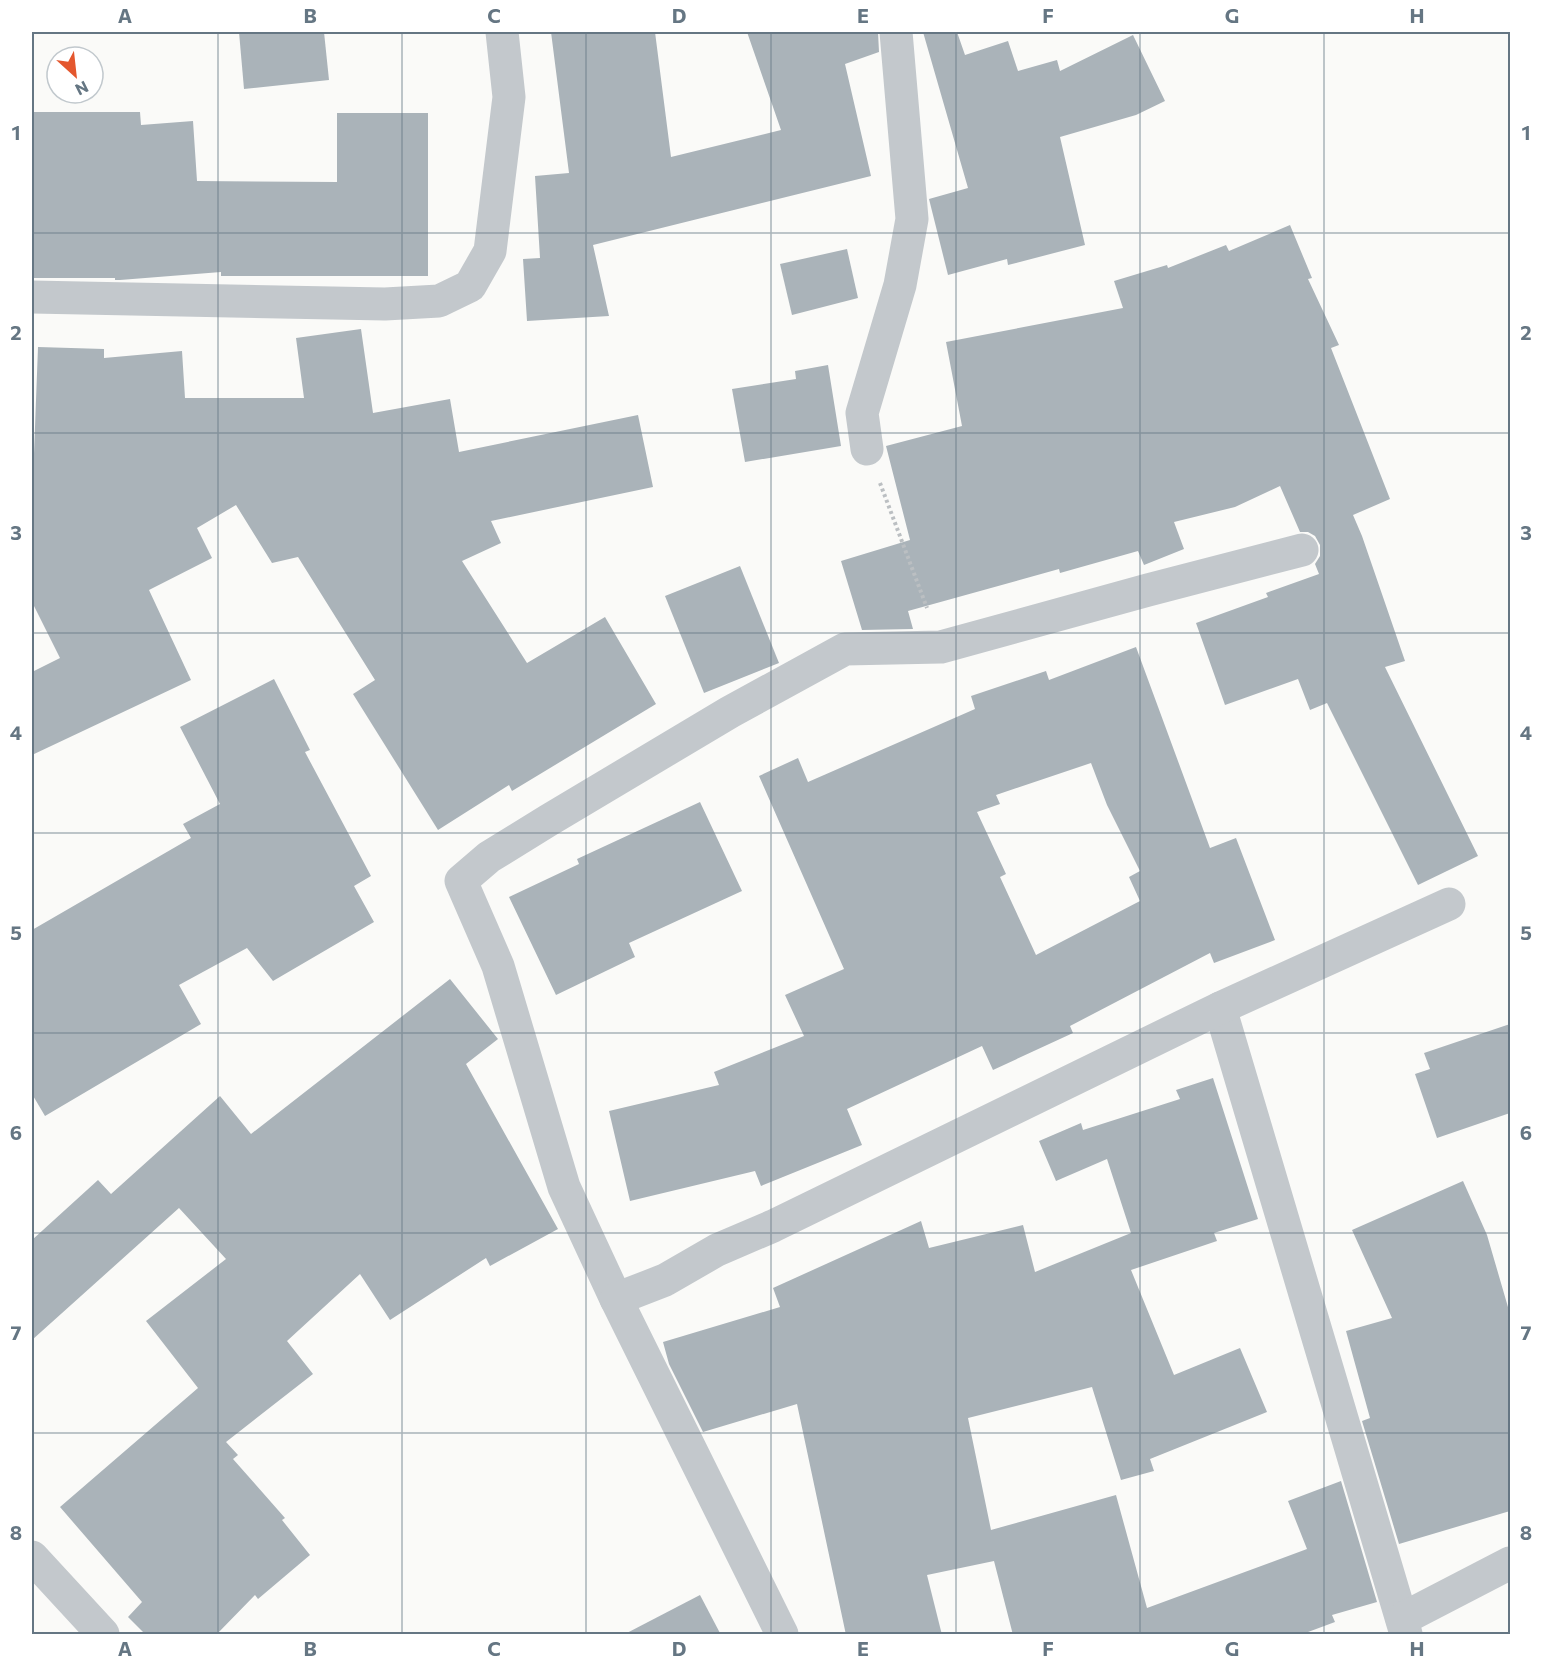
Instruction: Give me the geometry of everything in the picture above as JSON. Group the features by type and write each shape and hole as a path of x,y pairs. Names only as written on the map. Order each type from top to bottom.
{"street":[{"path":"32,297 385,304 439,301 470,286 490,251 509,98 502,32"},
{"path":"867,449 862,413 900,285 912,219 896,32"},
{"path":"782,1635 616,1299 564,1187 498,966 461,881 489,857 549,820 730,712 845,650 941,647 1302,550"},
{"path":"616,1299 665,1280 717,1250 774,1226 1220,1008 1449,904"},
{"path":"1220,1008 1404,1627 1510,1563"},
{"path":"32,1557 104,1635"}],"path":[{"path":"867,449 941,647"}],"building":[{"path":"239,32 324,32 329,80 244,89"},
{"path":"551,32 655,32 671,157 781,130 747,32 878,32 879,52 845,64 871,176 593,245 609,316 527,321 523,259 540,258 535,176 569,173"},
{"path":"923,32 957,32 965,55 1008,41 1018,71 1057,60 1060,71 1133,35 1165,101 1136,115 1060,137 1085,245 1008,265 1007,259 948,275 929,199 968,188"},
{"path":"32,112 140,112 141,125 193,121 197,181 337,182 337,113 428,113 428,276 221,276 221,272 120,280 115,280 115,278 32,278"},
{"path":"1290,225 1312,278 1308,279 1339,345 1331,348 1390,499 1353,515 1405,661 1385,667 1478,856 1418,885 1327,703 1310,710 1298,679 1225,705 1196,623 1268,597 1266,593 1319,574 1315,564 1320,556 1320,545 1315,536 1308,532 1300,532 1280,486 1235,507 1174,522 1184,549 1144,565 1138,551 1060,573 1059,569 908,611 913,629 862,630 841,561 910,540 886,446 962,426 946,342 1123,308 1114,281 1167,265 1168,268 1226,245 1229,251"},
{"path":"847,249 858,298 792,315 780,264"},
{"path":"361,329 373,413 450,399 459,452 638,415 653,487 491,521 501,543 462,561 527,663 605,617 656,704 512,791 509,785 438,830 353,694 375,680 298,557 272,563 236,505 197,528 212,558 149,590 191,680 32,755 32,672 60,658 32,602 32,481 38,347 104,349 104,358 182,351 185,398 304,398 296,338"},
{"path":"828,365 841,446 745,462 732,389 796,379 795,371"},
{"path":"740,566 779,663 704,693 665,596"},
{"path":"1136,647 1210,848 1236,838 1275,940 1214,963 1210,953 1070,1026 1073,1033 993,1070 982,1046 847,1109 862,1145 761,1186 755,1171 630,1201 609,1111 719,1085 714,1072 804,1036 785,995 844,969 759,776 798,758 808,782 975,709 971,696 1046,671 1049,680","holes":["1091,763 1107,805 1140,871 1129,877 1140,901 1036,955 1000,877 1006,874 977,812 1000,804 996,795"]},
{"path":"274,679 310,750 305,752 371,876 354,886 374,922 273,981 247,948 179,985 201,1024 45,1116 32,1094 32,930 191,838 183,824 220,804 180,727"},
{"path":"700,802 742,891 629,943 635,957 556,995 509,897 579,864 577,859"},
{"path":"450,979 498,1039 466,1064 558,1229 490,1266 486,1258 390,1320 360,1274 287,1341 313,1374 226,1442 238,1455 233,1459 285,1518 282,1520 310,1555 258,1599 255,1595 216,1635 146,1635 128,1617 142,1602 60,1507 198,1388 146,1321 226,1259 179,1208 32,1340 32,1240 98,1180 111,1194 220,1096 251,1134"},
{"path":"1510,1024 1510,1113 1437,1138 1415,1074 1430,1069 1424,1053"},
{"path":"1213,1078 1258,1219 1214,1233 1217,1241 1131,1270 1174,1375 1240,1348 1267,1412 1150,1459 1154,1471 1121,1480 1092,1387 968,1418 991,1530 1116,1495 1147,1608 1307,1549 1288,1501 1341,1481 1377,1602 1332,1615 1335,1622 1300,1635 1013,1635 994,1561 927,1575 942,1635 846,1635 797,1404 703,1432 669,1364 663,1342 780,1307 773,1288 921,1221 929,1248 1023,1225 1035,1272 1131,1233 1107,1159 1056,1181 1039,1141 1081,1123 1083,1130 1180,1099 1176,1090"},
{"path":"1463,1181 1487,1235 1510,1314 1510,1511 1399,1544 1362,1421 1370,1418 1346,1331 1392,1318 1352,1230"},
{"path":"700,1595 721,1635 623,1635"}]}
